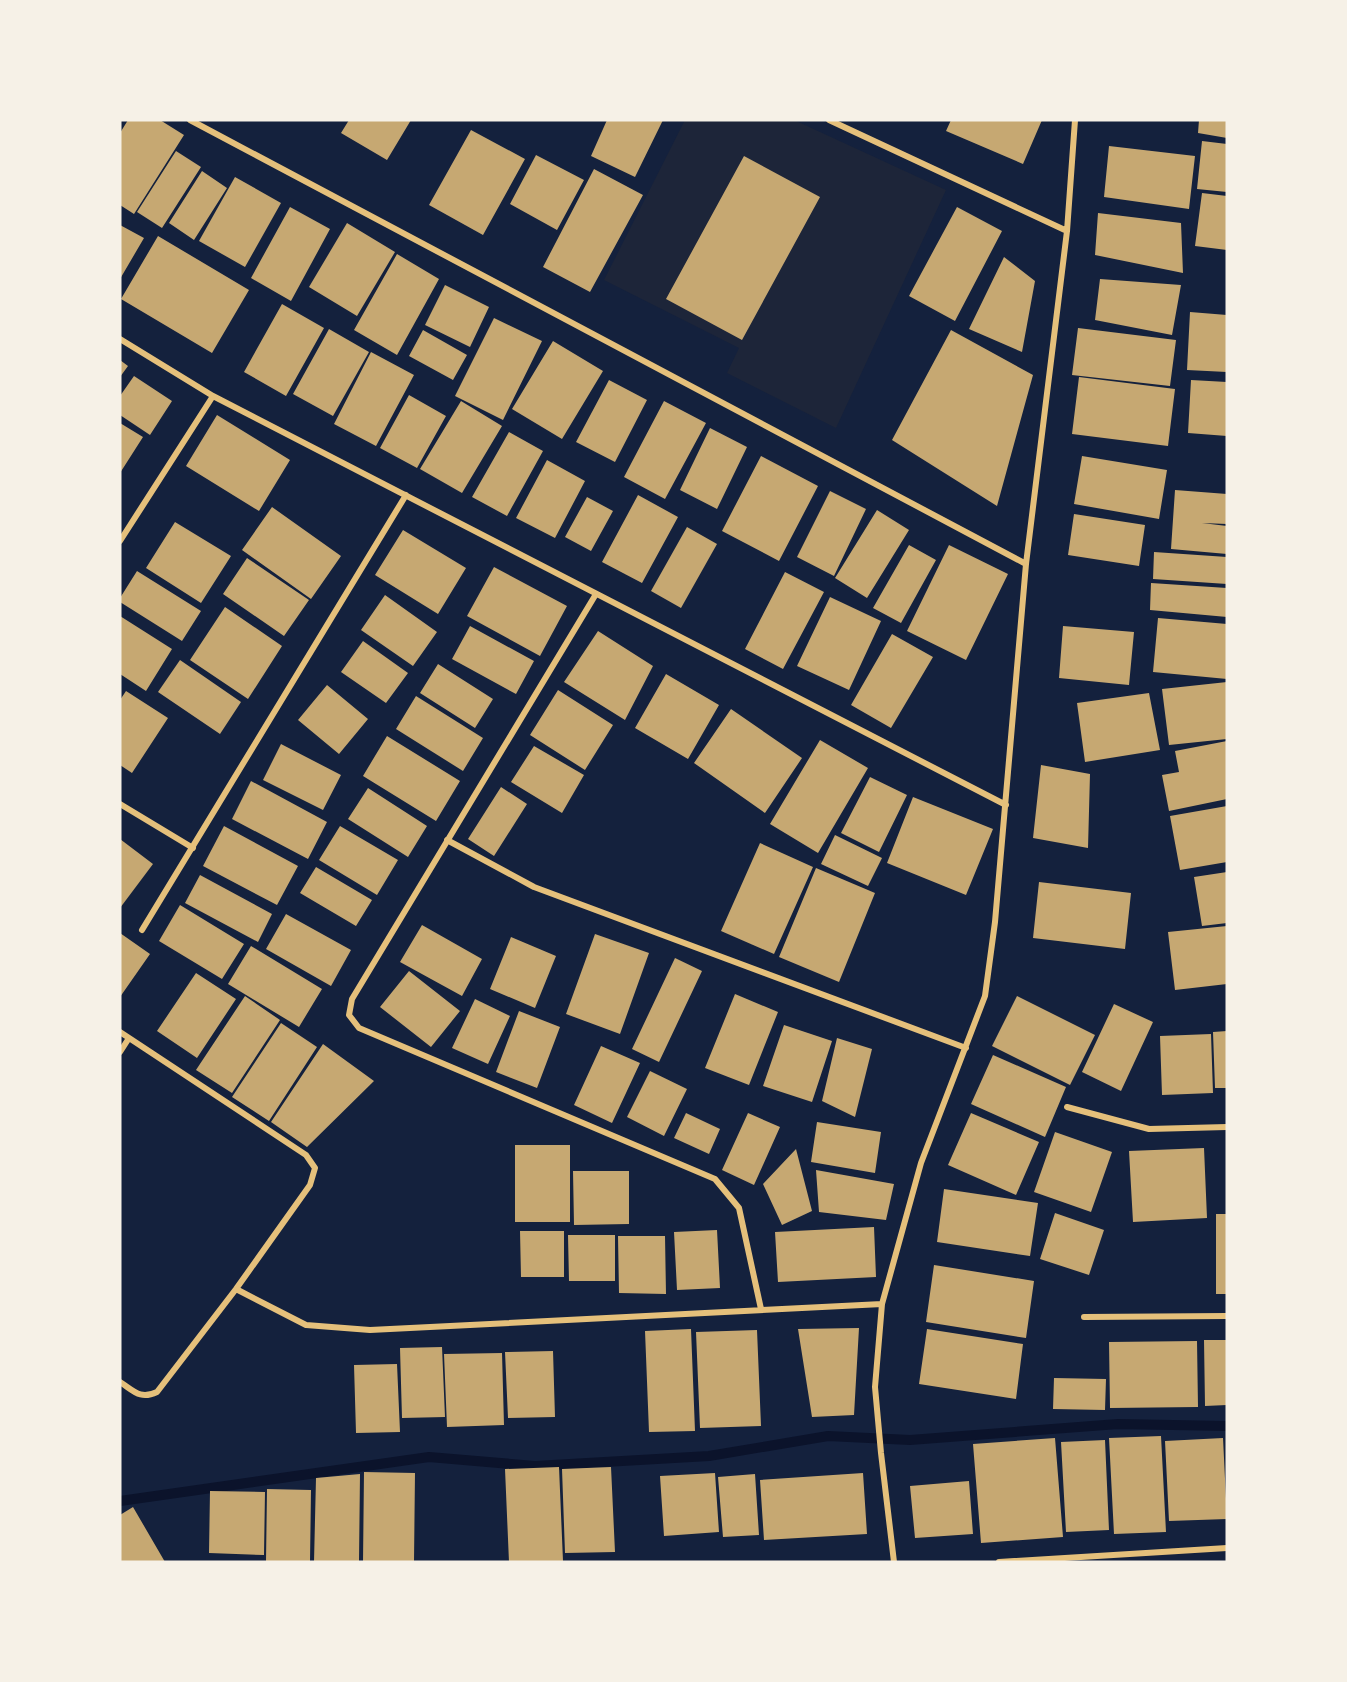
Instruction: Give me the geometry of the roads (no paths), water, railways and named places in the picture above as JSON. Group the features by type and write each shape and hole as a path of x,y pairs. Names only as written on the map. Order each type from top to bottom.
{"street":[{"path":"190,120 1026,564"},
{"path":"829,120 1067,231"},
{"path":"894,1562 880,1453 875,1387 882,1304 921,1163 985,996 995,922 1026,564 1067,231 1075,120"},
{"path":"120,339 213,396 1006,805"},
{"path":"120,541 213,396"},
{"path":"142,930 406,495"},
{"path":"596,594 352,999 349,1015 359,1028 715,1179 739,1208 761,1309"},
{"path":"120,804 193,848"},
{"path":"447,840 534,887 966,1048"},
{"path":"120,1032 306,1155 315,1168 310,1185 236,1289 157,1392 148,1396 138,1394 120,1382"},
{"path":"120,1052 129,1038"},
{"path":"1067,1107 1149,1129 1227,1127"},
{"path":"236,1289 306,1325 370,1330 882,1304"},
{"path":"1084,1317 1227,1316"},
{"path":"999,1562 1227,1548"}],"waterway":[{"path":"120,1501 429,1457 535,1466 709,1456 828,1436 910,1440 1118,1424 1227,1426"}]}
